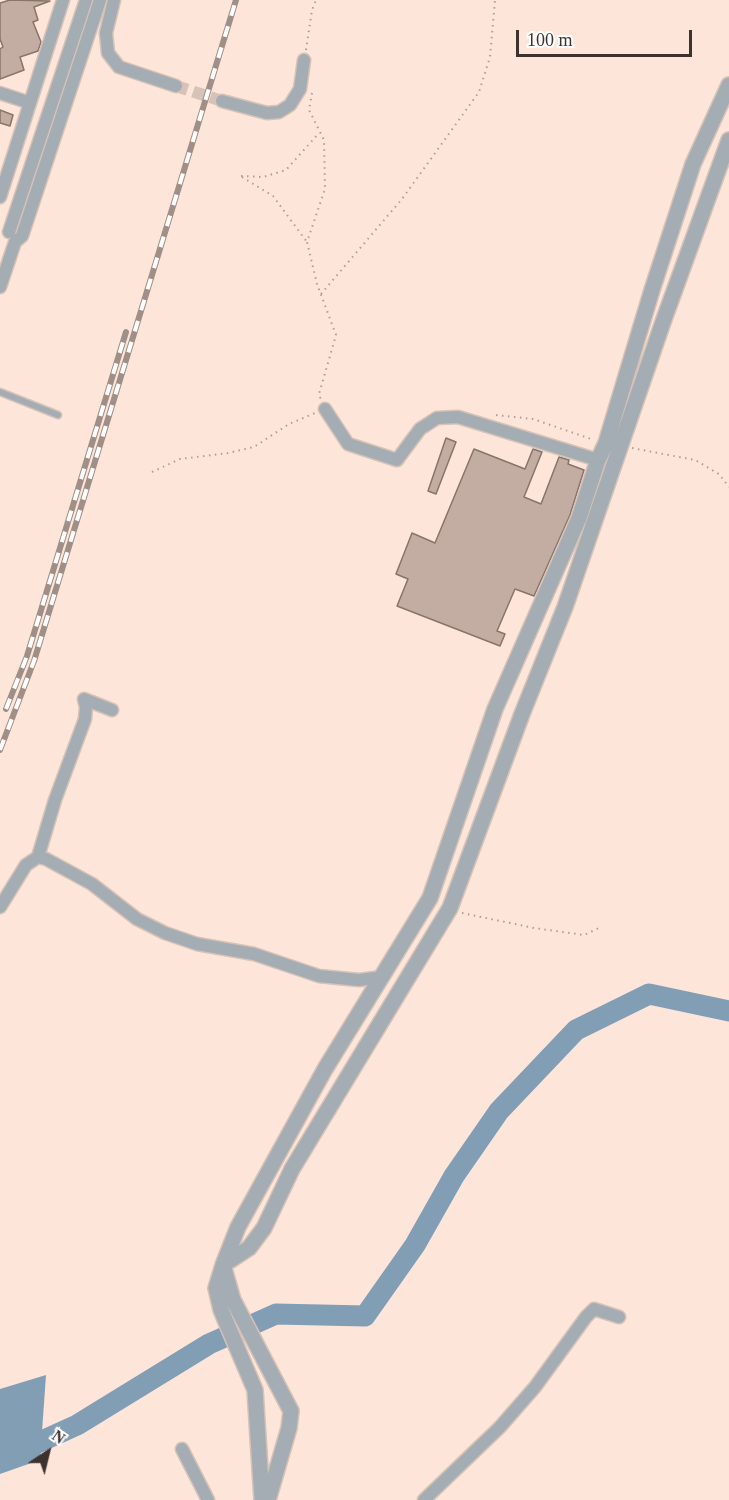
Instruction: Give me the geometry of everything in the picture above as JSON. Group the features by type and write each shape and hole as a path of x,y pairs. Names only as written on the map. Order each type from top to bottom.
{"street":[{"path":"33,201 1,194 63,0"},
{"path":"0,287 8,235 86,0"},
{"path":"8,235 22,236 100,0"},
{"path":"114,0 106,33 108,53 119,67 176,86"},
{"path":"222,100 267,113 279,112 290,105 300,89 304,60"},
{"path":"223,1265 249,1248 264,1228 292,1169 450,908 522,714 565,607 613,444 652,290 686,185 729,85"},
{"path":"0,93 30,103"},
{"path":"268,1499 255,1390 220,1310 216,1288 223,1265 238,1227 266,1175 326,1069 430,898 495,709 579,518 598,460 613,444 663,322 729,139 711,125"},
{"path":"325,409 348,444 397,460 420,429 437,418 458,417 598,460"},
{"path":"0,907 26,865 38,857 55,800 85,719 84,699 112,710"},
{"path":"38,857 92,884 137,919 165,933 198,944 254,954 319,976 359,980 383,977"},
{"path":"223,1265 233,1300 291,1411 289,1428 268,1499"},
{"path":"424,1500 500,1427 535,1387 594,1309 619,1317"},
{"path":"182,1449 208,1500"}],"lane":[{"path":"0,392 58,415"}],"path":[{"path":"304,60 312,10 316,0"},
{"path":"321,295 402,199 479,92 490,57 495,0"},
{"path":"307,242 325,189 324,140 309,110 313,87"},
{"path":"152,472 180,459 254,447 289,424 325,409 319,394 336,335 321,295 307,242 273,196 241,176 263,177 286,170 320,132"},
{"path":"491,415 533,419 613,444 695,460 719,474 729,487"},
{"path":"450,908 467,915 584,935 599,928"}],"water":[{"path":"46,1375 40,1460 0,1474 0,1389"}],"building":[{"path":"10,0 50,1 34,7 38,20 33,22 41,42 38,51 20,57 24,70 0,79 0,49 3,47 0,39 0,3"},
{"path":"0,110 13,115 10,126 0,123"},
{"path":"446,438 456,442 436,494 428,491"},
{"path":"474,449 525,469 533,449 542,452 524,497 541,504 559,457 569,460 568,464 584,470 570,515 534,596 515,589 497,631 505,634 500,646 397,606 408,579 396,574 412,533 435,543"}],"waterway":[{"path":"0,1460 77,1425 209,1344 276,1314 365,1316 415,1245 454,1176 499,1111 576,1030 649,994 729,1011"}],"tunnel":[{"path":"176,86 222,101"}],"railway":[{"path":"0,750 34,661 236,0"},
{"path":"6,709 27,656 126,332"}]}
